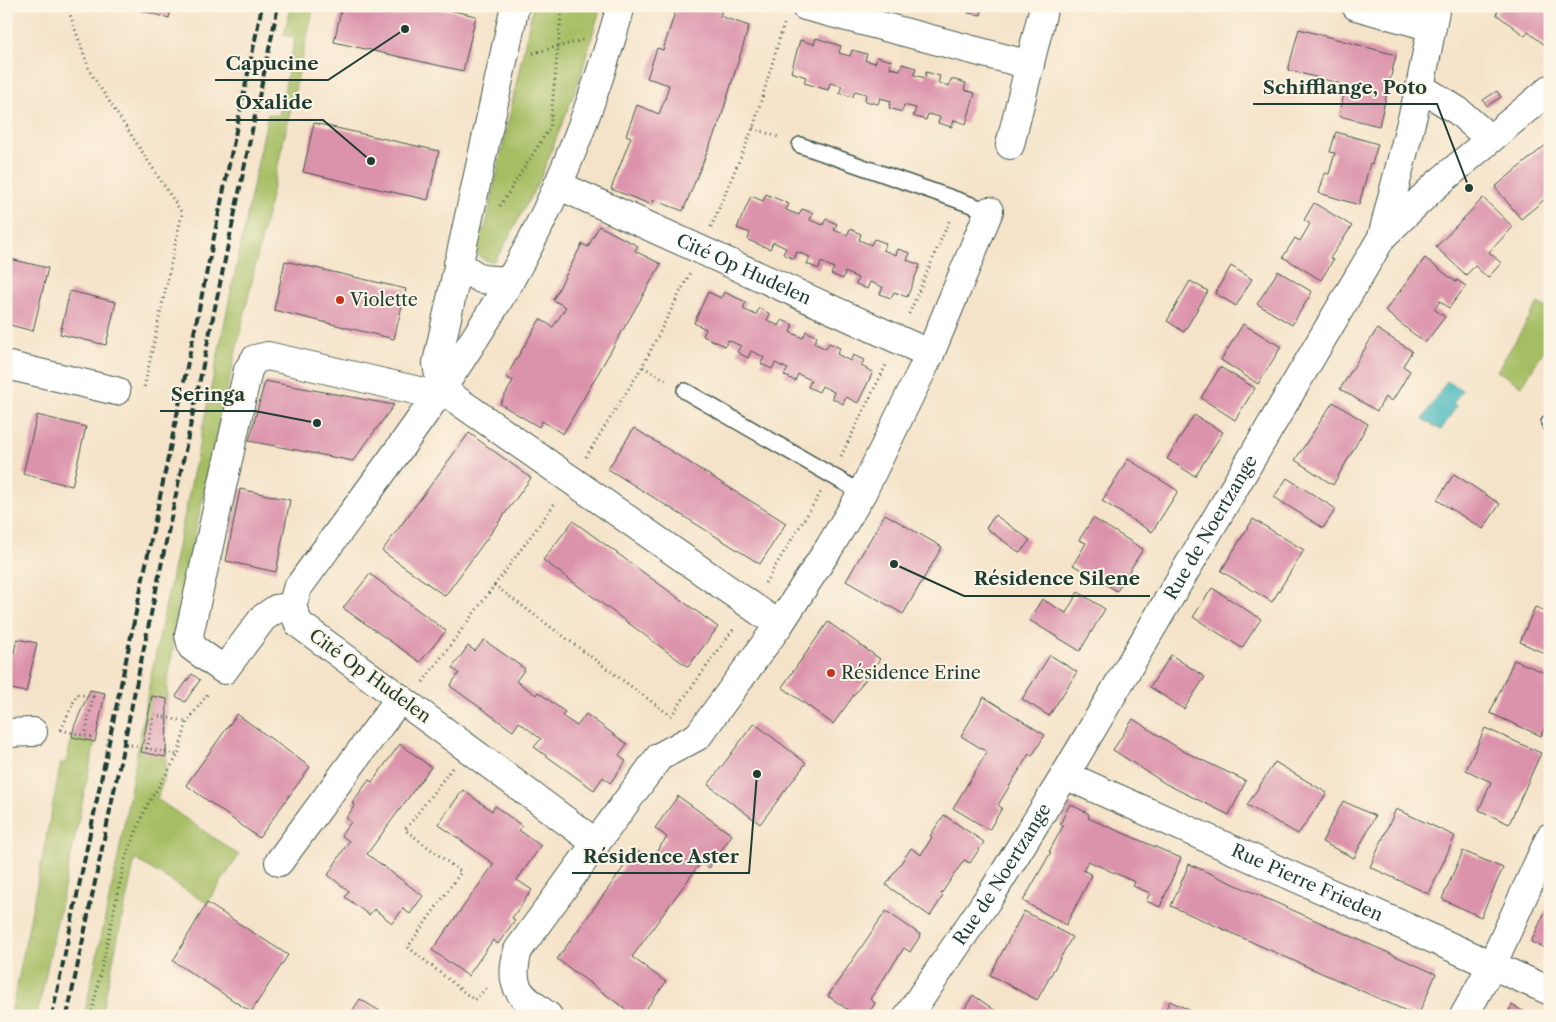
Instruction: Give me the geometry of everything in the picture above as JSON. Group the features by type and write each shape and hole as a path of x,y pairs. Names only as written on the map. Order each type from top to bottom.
{"street":[{"path":"438,392 437,363 515,6"},
{"path":"1010,145 1044,6"},
{"path":"1356,6 1434,17"},
{"path":"796,11 1030,64"},
{"name":"Rue de Noertzange","path":"908,1016 992,894 1065,775 1382,238 1420,87 1434,17"},
{"path":"618,18 595,87 558,185 510,282 438,392 297,589 292,607 276,609 263,618 224,670 192,648 189,635 248,370 255,359 268,356 438,392 572,481 778,625"},
{"path":"1420,87 1458,111 1490,139"},
{"path":"1382,238 1436,185 1490,139 1544,99"},
{"name":"Cité Op Hudelen","path":"558,185 930,354"},
{"path":"548,1016 520,996 513,969 518,950 659,757 698,736 778,625 862,493 930,354 989,211"},
{"path":"458,264 481,278 510,282"},
{"path":"6,365 116,391"},
{"name":"Cité Op Hudelen","path":"292,607 299,624 596,842"},
{"path":"279,862 404,701"},
{"path":"6,733 33,732"},
{"name":"Rue Pierre Frieden","path":"1065,775 1550,990"},
{"path":"1464,1016 1492,965 1550,837"}],"lane":[{"path":"800,145 989,211"},
{"path":"686,392 862,493"}],"path":[{"path":"67,6 90,72 182,213 142,396"},
{"path":"467,224 486,219 496,213 550,127 562,6"},
{"path":"404,701 572,481 642,367 701,250 753,128 796,11"},
{"path":"503,59 558,47 618,18"},
{"path":"753,128 800,145"},
{"path":"642,367 686,392"},
{"path":"494,585 671,716 659,757"},
{"path":"91,1016 126,856 147,805 178,755 187,722 224,670"},
{"path":"61,730 77,694 85,695 93,697 85,735"},
{"path":"147,748 154,715 187,722"},
{"path":"33,732 61,730 91,737"},
{"path":"126,744 178,755"},
{"path":"467,748 405,830 461,872 408,947 474,1000 514,963"}],"green space":[{"path":"291,6 314,6 187,568 167,684 166,773 157,799 239,855 207,903 135,859 101,1016 84,1016 118,858 150,681 268,114 279,116 295,38 284,35"},
{"path":"533,6 601,6 579,81 541,177 502,250 494,261 487,261 479,256 477,251 477,229 485,229"},
{"path":"1538,303 1550,310 1550,340 1522,386 1497,371"},
{"path":"72,737 95,742 37,1016 11,1016 61,763 66,763"}],"water":[{"path":"1447,381 1462,390 1453,404 1457,406 1441,430 1423,419"}],"building":[{"path":"125,6 172,6 169,18"},
{"path":"342,6 431,6 476,16 463,71 334,42"},
{"path":"677,6 709,6 722,10 720,16 749,26 721,118 683,211 654,200 652,205 611,189 631,137 626,135 637,105 659,114 665,99 669,85 647,78 657,48 663,50"},
{"path":"969,6 995,6 994,11 982,8 981,15 968,13"},
{"path":"1502,6 1550,6 1550,39 1545,45 1528,32 1525,36 1496,14"},
{"path":"1299,29 1396,55 1379,126 1339,116 1346,85 1288,70"},
{"path":"816,38 841,46 839,53 850,56 852,50 867,54 865,60 875,63 877,57 892,61 890,68 900,70 902,64 916,68 914,75 925,78 926,72 940,76 938,83 949,86 951,79 966,83 964,90 975,93 966,124 954,120 952,127 938,123 940,117 928,114 926,120 913,116 916,108 904,105 902,112 889,108 891,101 880,98 878,104 865,101 866,94 855,91 853,97 839,93 842,86 830,83 828,90 804,83 806,77 791,72 800,40 814,44"},
{"path":"1497,91 1501,97 1487,106 1483,100"},
{"path":"314,123 439,151 428,200 303,172"},
{"path":"1336,132 1378,144 1372,164 1370,163 1359,205 1319,193 1325,173 1329,174 1335,153 1330,152"},
{"path":"1547,144 1550,147 1550,195 1521,219 1495,187"},
{"path":"766,194 789,204 786,210 799,215 802,209 813,213 810,220 823,225 826,219 837,224 834,230 847,235 850,229 861,234 859,240 871,245 874,239 886,243 883,250 896,255 898,249 910,253 907,260 920,265 907,297 894,292 891,298 880,294 883,287 870,282 867,289 856,284 858,278 845,272 843,279 831,274 834,268 821,262 819,269 807,264 810,257 797,252 794,259 783,254 786,248 773,242 770,249 748,240 750,233 737,228 751,196 763,201"},
{"path":"1483,198 1513,227 1489,252 1501,263 1488,278 1475,266 1466,275 1436,247"},
{"path":"1314,203 1352,226 1330,258 1333,260 1321,280 1283,257 1295,238 1300,241 1310,224 1304,220"},
{"path":"599,226 638,246 635,251 661,264 563,434 542,421 539,427 500,404 513,381 506,377 540,319 553,327 566,307 553,300 582,244 588,247"},
{"path":"6,258 48,268 33,331 6,324"},
{"path":"1425,258 1456,282 1457,280 1466,286 1449,308 1440,301 1434,309 1445,317 1425,343 1385,311"},
{"name":"Violette","path":"285,261 406,289 394,339 274,310"},
{"path":"1231,266 1252,279 1236,306 1215,293"},
{"path":"1278,271 1312,292 1292,325 1257,304"},
{"path":"1190,281 1208,291 1184,332 1167,321"},
{"path":"70,291 116,302 106,345 60,334"},
{"path":"708,292 721,298 724,292 746,302 743,309 756,315 759,308 770,314 767,320 779,326 782,320 793,325 790,332 803,338 806,331 817,337 814,343 826,349 829,343 840,348 837,354 850,361 853,355 864,360 861,366 873,372 858,403 846,397 843,404 832,398 834,392 822,386 819,392 808,387 811,380 798,374 795,381 784,375 788,369 775,363 772,369 761,364 764,357 751,351 748,358 737,352 741,346 728,340 725,346 703,336 706,329 694,323"},
{"path":"1243,324 1281,347 1258,384 1221,360"},
{"path":"1377,329 1412,351 1403,366 1410,371 1402,385 1392,401 1385,397 1377,411 1340,389"},
{"path":"1220,367 1255,388 1235,420 1201,398"},
{"path":"265,381 394,405 353,461 249,441"},
{"path":"1333,402 1368,424 1333,485 1295,460"},
{"path":"37,415 86,427 72,486 23,474"},
{"path":"1194,415 1223,432 1195,476 1167,459"},
{"path":"6,419 11,420 7,436 6,436"},
{"path":"634,428 786,523 760,564 608,469"},
{"path":"469,433 531,478 445,596 382,551"},
{"path":"1128,459 1178,491 1152,532 1102,501"},
{"path":"1454,474 1500,504 1483,529 1437,500"},
{"path":"1287,478 1336,509 1323,528 1274,497"},
{"path":"240,489 290,500 276,572 226,561"},
{"path":"885,514 942,547 903,614 846,581"},
{"path":"995,515 1030,540 1020,553 986,528"},
{"path":"1093,518 1143,549 1117,591 1073,565 1086,543 1079,540"},
{"path":"1253,519 1304,550 1272,602 1221,571"},
{"path":"573,521 718,627 688,667 543,560"},
{"path":"370,574 446,631 420,662 343,608"},
{"path":"1212,588 1261,619 1242,648 1193,617"},
{"path":"1078,592 1105,609 1080,651 1029,620 1042,599 1066,613"},
{"path":"1535,607 1550,613 1550,656 1520,642"},
{"name":"Résidence Erine","path":"828,622 880,659 833,724 782,687"},
{"path":"17,639 37,643 26,692 6,688 6,650 14,652"},
{"path":"484,640 525,669 516,681 536,695 538,692 565,712 562,716 577,726 586,714 627,744 619,755 626,761 610,783 603,777 594,790 534,747 541,739 519,722 513,731 450,686 459,673 452,668 468,646 475,651"},
{"path":"1050,655 1077,672 1049,716 1022,699"},
{"path":"1171,655 1205,677 1184,709 1150,687"},
{"path":"1514,660 1550,675 1550,716 1541,736 1490,713"},
{"path":"192,674 200,680 185,702 176,696"},
{"path":"90,690 105,693 95,742 72,737 74,727"},
{"path":"152,696 167,699 166,757 141,752"},
{"path":"984,697 1045,735 1032,756 1029,754 998,805 1002,808 989,830 953,808 987,752 961,736"},
{"path":"237,714 310,767 259,838 186,785"},
{"path":"1133,719 1183,751 1246,781 1229,815 1166,784 1113,750"},
{"path":"754,723 806,763 760,824 708,785"},
{"path":"1485,728 1541,753 1509,824 1479,810 1491,782 1466,770"},
{"path":"400,744 431,767 367,854 423,896 410,914 403,909 392,923 374,909 369,915 345,897 349,891 328,875 349,841 341,835 351,822 346,818 355,805 352,803 369,780 372,782"},
{"path":"1275,762 1327,793 1298,834 1247,805"},
{"path":"463,790 492,811 495,806 522,826 519,830 541,846 517,880 532,890 512,918 515,920 498,944 493,940 468,976 432,950 494,864 438,824"},
{"path":"678,796 732,835 709,868 701,862 632,957 666,982 641,1016 635,1016 557,959 636,850 650,860 667,837 655,828"},
{"path":"1343,801 1375,816 1354,858 1322,842"},
{"path":"1070,804 1089,814 1088,818 1181,858 1160,907 1146,901 1150,893 1133,886 1135,882 1088,861 1083,870 1092,875 1066,925 1023,901 1051,852 1049,852 1063,826 1060,824"},
{"path":"1396,809 1455,836 1429,894 1370,867"},
{"path":"944,815 984,842 970,863 964,860 941,894 943,896 930,916 886,885 911,848 921,855 932,837 930,836"},
{"path":"1463,851 1503,868 1481,917 1442,899"},
{"path":"1189,864 1436,974 1418,1016 1171,906"},
{"path":"1550,901 1550,950 1531,942"},
{"path":"207,903 288,955 251,1012 173,961"},
{"path":"886,911 921,935 910,952 904,948 870,999 875,1003 867,1016 857,1016 828,996"},
{"path":"1024,911 1072,937 1037,1000 990,975"},
{"path":"973,995 1003,1016 960,1016"},
{"path":"360,999 388,1016 349,1016"},
{"path":"1170,1001 1202,1016 1162,1016"},
{"path":"1512,1005 1532,1016 1506,1016"}],"railway":[{"path":"52,1016 262,6"},
{"path":"67,1016 278,6"}],"place":[{"name":"Capucine","path":"405,29"},
{"name":"Oxalide","path":"371,161"},
{"name":"Schifflange, Poto","path":"1469,188"},
{"name":"Violette","path":"340,300"},
{"name":"Seringa","path":"317,423"},
{"name":"Résidence Silene","path":"894,564"},
{"name":"Résidence Erine","path":"831,673"},
{"name":"Résidence Aster","path":"757,774"}]}
